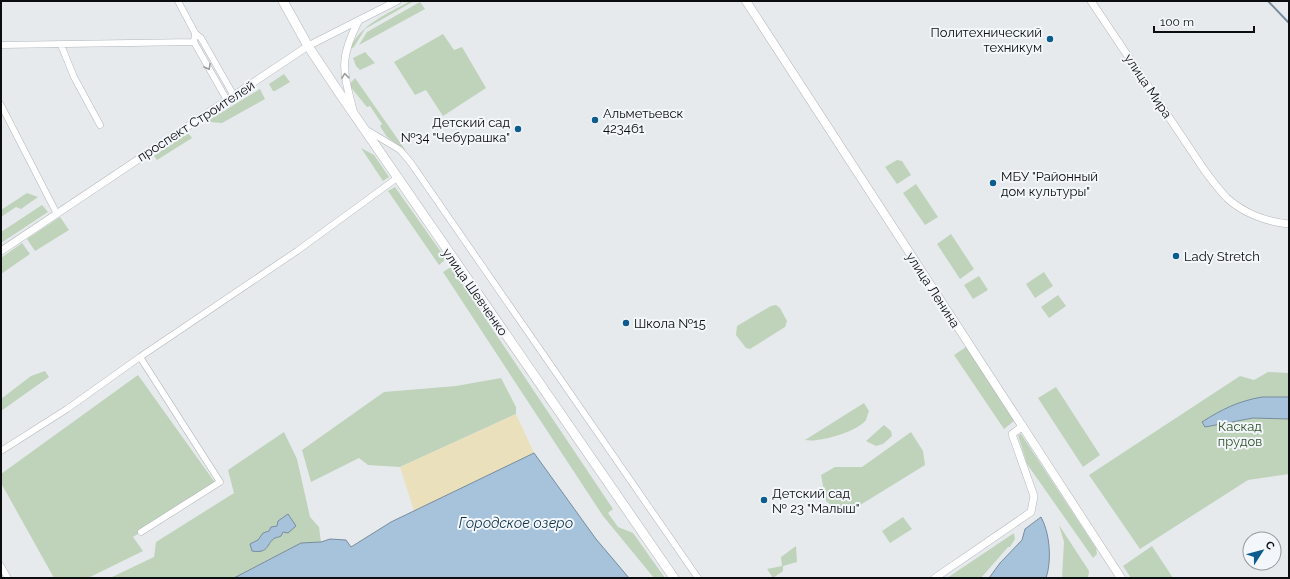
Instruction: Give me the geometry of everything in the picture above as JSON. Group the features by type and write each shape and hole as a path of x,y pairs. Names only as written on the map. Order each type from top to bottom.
{"main road":[{"name":"улица Шевченко","path":"283,1 308,46 397,178 674,578"},
{"name":"улица Ленина","path":"746,1 1121,578"}],"street":[{"path":"178,1 195,33 201,38 234,96"},
{"name":"проспект Строителей","path":"1,251 150,150 308,46 397,1"},
{"name":"улица Мира","path":"1091,1 1205,171 1226,197 1236,205 1264,219 1289,224"},
{"path":"354,114 344,76 345,53 358,22"},
{"path":"195,33 194,42 227,100"},
{"path":"1,45 194,42"},
{"path":"61,45 74,77 100,125"},
{"path":"1,105 57,214"},
{"path":"364,128 400,150 411,163 698,578"},
{"path":"1,451 67,409 140,357 297,251 397,178"},
{"path":"140,357 220,482 141,532"},
{"path":"935,578 1031,512 1034,496 1012,434 1022,426"},
{"path":"1,566 8,578"}],"green space":[{"path":"410,1 414,1 365,29 354,47 350,49 360,33 368,26 384,15"},
{"path":"420,2 425,9 359,45 367,32"},
{"path":"443,34 454,50 462,47 486,88 443,116 426,90 415,95 394,62"},
{"path":"365,52 375,63 360,70 356,66 353,58"},
{"path":"284,74 290,82 273,91 269,84"},
{"path":"355,78 406,151 387,137 380,126 382,124 370,106 367,107 349,85"},
{"path":"260,89 265,99 222,123 210,122 209,120"},
{"path":"188,133 192,138 157,160 154,156"},
{"path":"361,148 374,155 389,177 383,181"},
{"path":"897,160 902,161 911,175 897,184 885,167"},
{"path":"916,184 938,217 925,225 903,193"},
{"path":"395,187 446,259 439,265 388,191"},
{"path":"27,193 38,197 21,209 16,207 1,217 1,210"},
{"path":"42,205 48,212 1,243 1,232"},
{"path":"60,217 69,230 35,251 27,239"},
{"path":"951,234 974,269 960,279 937,244"},
{"path":"22,243 30,254 1,274 1,258"},
{"path":"451,267 613,509 608,513 618,527 633,533 665,578 654,578 603,516 443,272"},
{"path":"1044,272 1053,286 1035,298 1026,284"},
{"path":"979,276 988,290 973,299 964,285"},
{"path":"1058,295 1066,306 1049,318 1041,307"},
{"path":"776,305 780,308 787,321 785,327 750,349 746,348 736,335 737,326 771,306"},
{"path":"966,347 1014,421 1004,429 954,355"},
{"path":"45,371 49,377 1,411 1,399 31,376"},
{"name":"Каскад прудов","path":"1268,372 1289,373 1289,474 1248,480 1140,549 1089,475 1240,376 1254,380"},
{"path":"138,375 216,484 133,537 143,551 88,578 54,578 1,483 1,474"},
{"path":"501,378 516,407 516,414 400,467 368,465 359,458 311,482 302,450 384,392 456,386"},
{"path":"1056,387 1100,455 1083,467 1038,398"},
{"path":"864,403 869,411 866,420 854,429 837,436 819,440 805,440"},
{"path":"884,425 891,431 892,436 883,444 876,446 866,441"},
{"path":"284,432 297,459 310,517 319,527 321,542 301,543 234,578 110,578 154,557 156,542 234,493 228,470"},
{"path":"911,432 923,451 925,465 844,515 826,501 821,475 835,467 862,467"},
{"path":"1021,434 1096,548 1097,554 1093,558 1027,464 1018,435"},
{"path":"903,517 912,529 890,543 882,531"},
{"path":"1059,525 1089,571 1088,578 1062,578 1064,542"},
{"path":"1014,533 1015,539 1010,547 1008,547 981,578 947,578"},
{"path":"796,546 797,562 783,566 783,571 773,578 767,569 782,566 781,557"},
{"path":"1152,546 1173,578 1131,578 1123,566"}],"sand":[{"path":"516,414 534,453 414,511 400,467"}],"water":[{"path":"1262,397 1289,397 1289,419 1253,418 1205,427 1202,422 1231,406"},
{"name":"Городское озеро","path":"534,453 596,539 629,578 234,578 301,543 321,542 330,539 346,540 351,547 391,522"},
{"path":"288,514 296,526 288,533 283,532 281,536 272,540 265,550 258,552 252,551 250,544 258,540 263,533 269,531 271,527 277,526 278,521"},
{"path":"1041,517 1046,531 1049,547 1049,564 1046,578 989,578 1000,563 1022,540 1025,529"}],"waterway":[{"path":"1268,1 1289,23"}],"place":[{"name":"Политехнический техникум","path":"1050,39"},
{"name":"Альметьевск 423461","path":"595,120"},
{"name":"Детский сад №34 \"Чебурашка\"","path":"518,129"},
{"name":"МБУ \"Районный дом культуры\"","path":"993,183"},
{"name":"Lady Stretch","path":"1176,256"},
{"name":"Школа №15","path":"626,323"},
{"name":"Детский сад № 23 \"Малыш\"","path":"764,500"}]}
